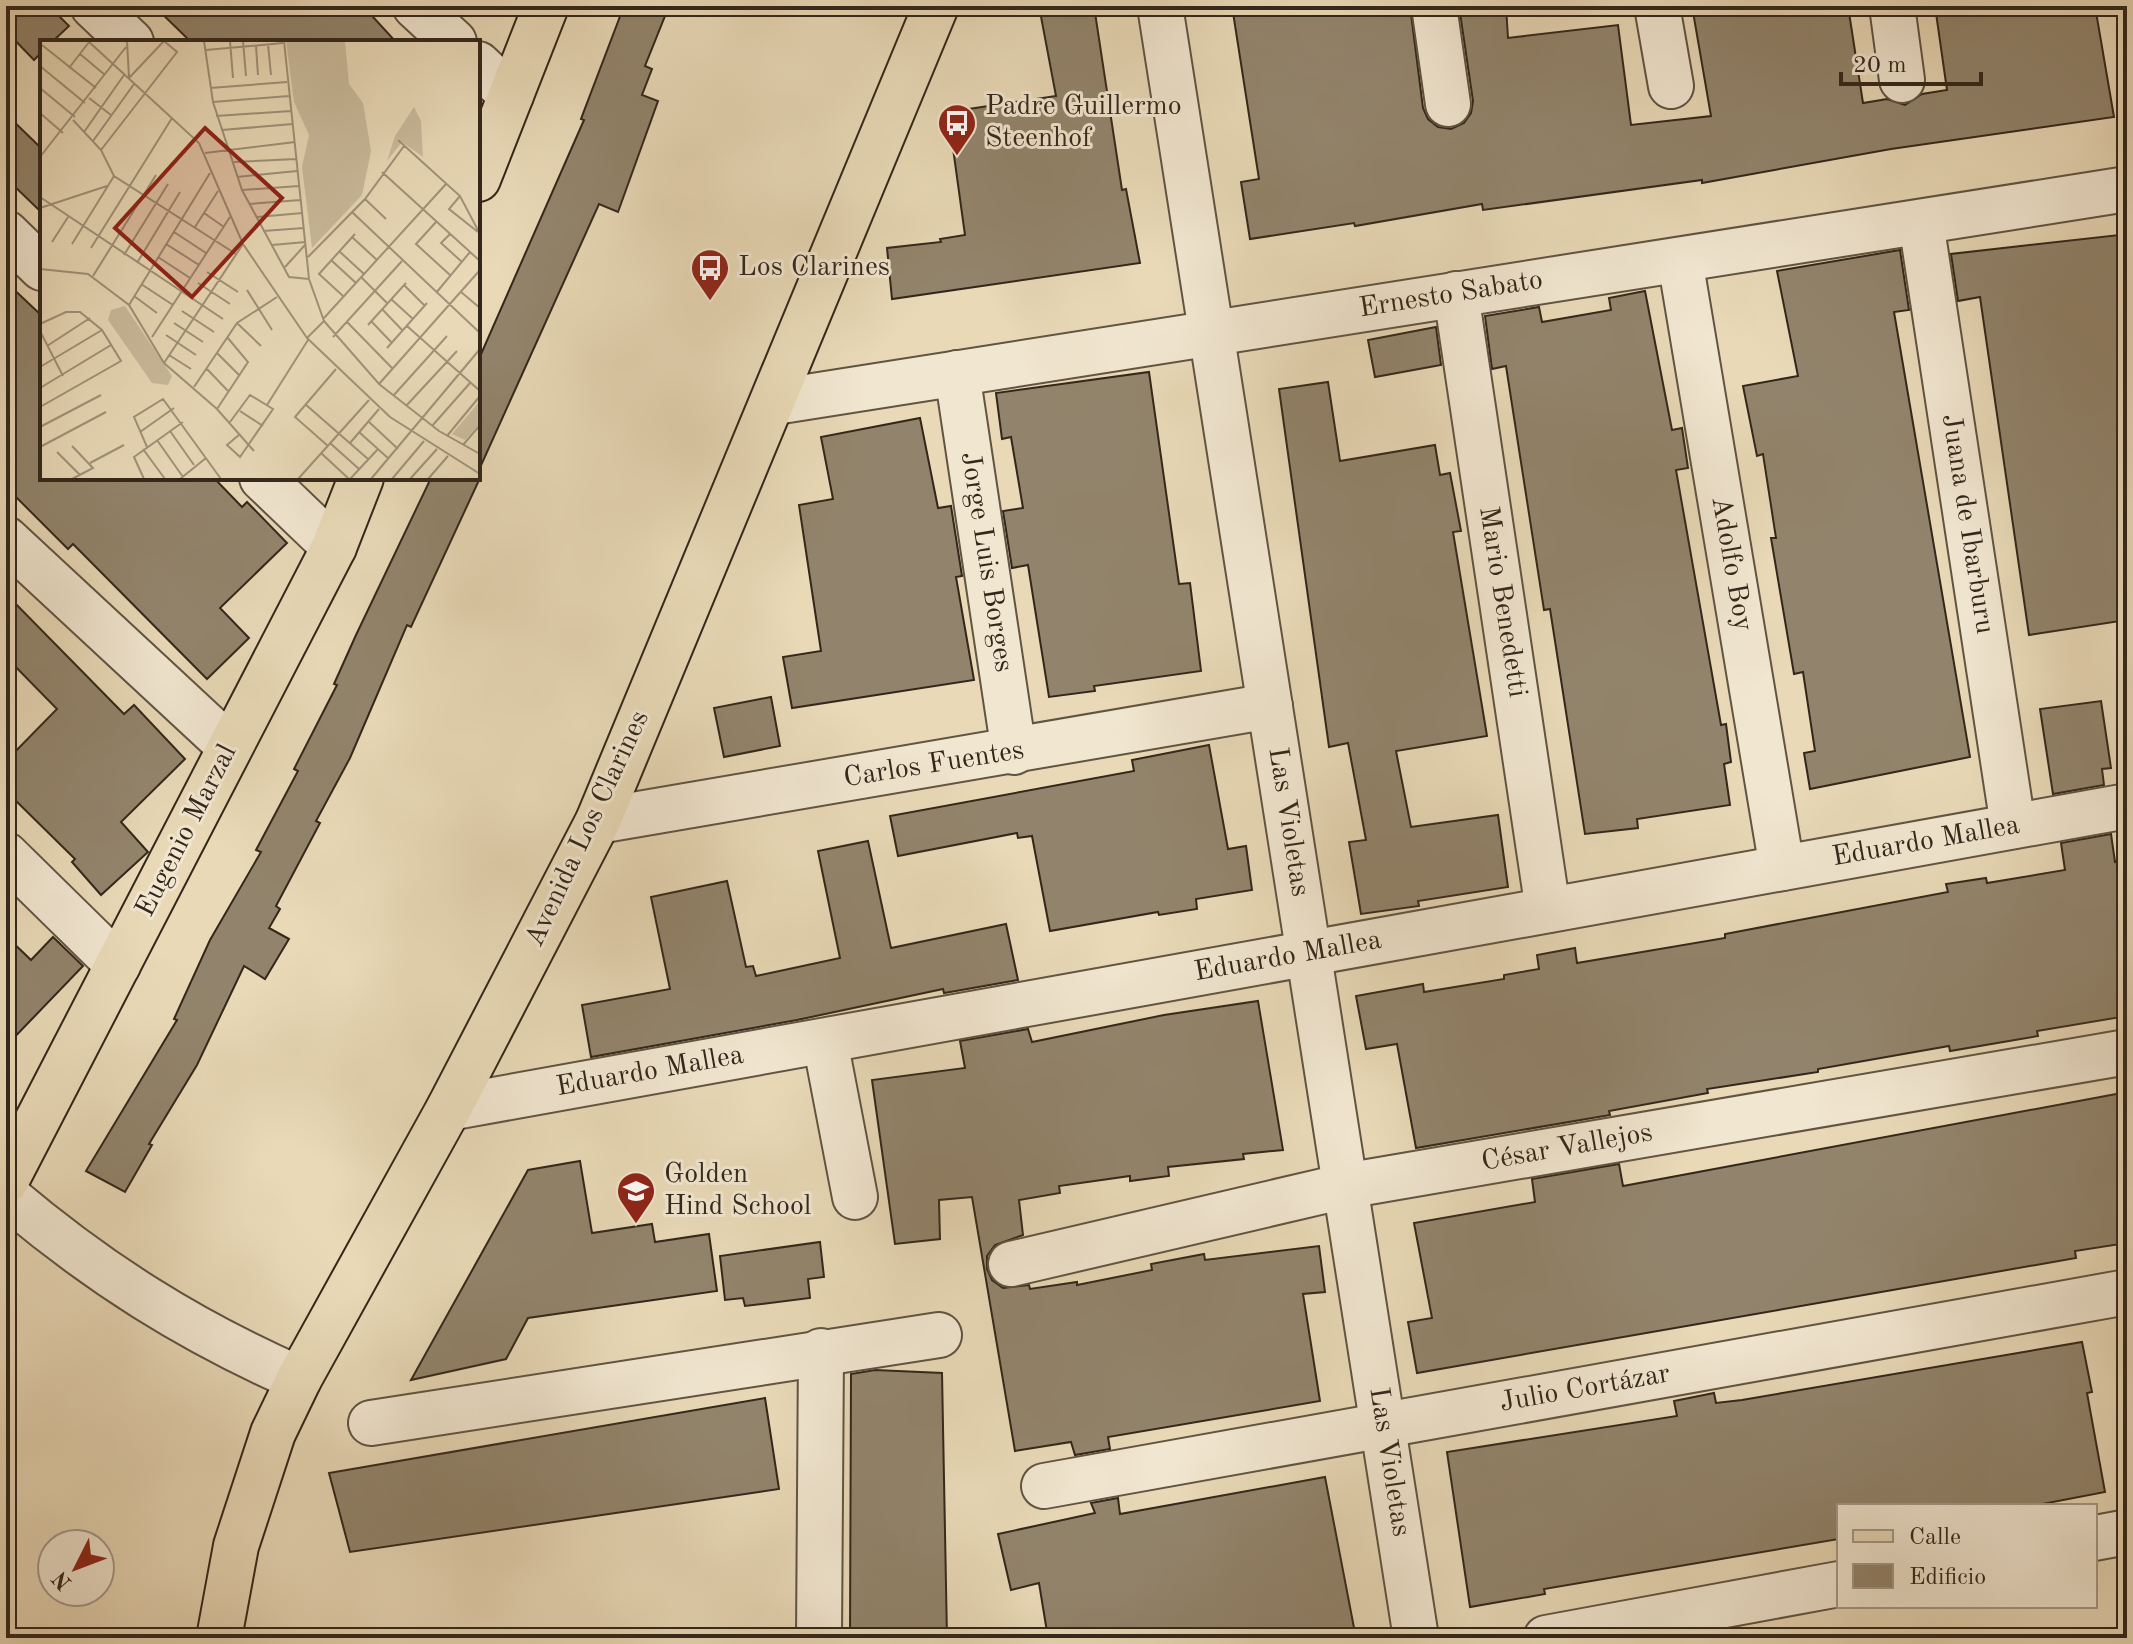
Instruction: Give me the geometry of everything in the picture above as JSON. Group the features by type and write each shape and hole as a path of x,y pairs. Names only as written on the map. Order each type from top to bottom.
{"main road":[{"path":"480,174 546,6"},
{"name":"Avenida Los Clarines","path":"219,1638 236,1546 253,1489 299,1379 449,1108 598,821 775,402 936,6"},
{"name":"Eugenio Marzal","path":"6,1181 334,547 360,480"}],"street":[{"path":"93,6 129,40"},
{"path":"415,6 452,40"},
{"name":"Las Violetas","path":"1160,6 1416,1638"},
{"path":"1434,6 1448,104"},
{"path":"1657,6 1671,86"},
{"path":"1892,6 1902,80"},
{"path":"480,66 511,95"},
{"name":"Ernesto Sabato","path":"775,402 2127,189"},
{"name":"Juana de Ibarburu","path":"1921,222 2013,826"},
{"path":"6,233 40,266"},
{"name":"Adolfo Boy","path":"1680,260 1782,868"},
{"name":"Mario Benedetti","path":"1456,294 1548,910"},
{"name":"Jorge Luis Borges","path":"957,373 1014,752"},
{"path":"264,480 334,547"},
{"path":"6,539 230,747"},
{"name":"Carlos Fuentes","path":"598,821 1270,706"},
{"name":"Eduardo Mallea","path":"449,1108 2127,806"},
{"path":"6,855 118,965"},
{"path":"825,1041 855,1197"},
{"name":"César Vallejos","path":"1011,1264 1345,1186 2127,1052"},
{"path":"6,1195 117,1283 238,1353 299,1379"},
{"name":"Julio Cortázar","path":"1044,1486 2127,1292"},
{"path":"371,1423 939,1335"},
{"path":"819,1638 821,1351"},
{"path":"2097,1538 2127,1532"},
{"path":"1546,1638 1837,1584"}],"building":[{"path":"6,6 49,6 69,26 54,40 40,40 40,54 34,60 6,31"},
{"path":"154,6 363,6 394,40 189,40"},
{"path":"624,6 669,6 645,66 652,69 642,95 658,101 618,212 599,204 480,468 480,356 584,120 581,119"},
{"path":"1039,6 1094,6 1122,190 1126,189 1140,263 892,299 887,248 941,242 940,239 965,235 948,112 1056,96"},
{"path":"1232,6 1410,6 1423,108 1428,119 1438,127 1451,129 1464,123 1471,113 1473,101 1459,6 1506,6 1508,38 1618,25 1631,125 1711,116 1692,6 1848,6 1863,103 1887,99 1905,105 1922,94 1947,90 1935,6 2095,6 2114,117 1891,149 1702,183 1702,180 1483,210 1482,204 1355,226 1354,223 1250,239 1241,182 1259,179"},
{"path":"6,114 40,147 40,211 6,178"},
{"path":"2119,235 2127,290 2127,620 2029,635 1980,297 1958,301 1951,254"},
{"path":"1900,250 1909,310 1894,312 1970,757 1810,789 1804,753 1815,751 1803,672 1794,674 1771,538 1776,538 1763,454 1757,456 1743,386 1798,376 1777,271"},
{"path":"6,282 40,314 40,480 216,480 242,507 247,502 287,543 220,608 249,638 207,679 73,544 68,549 6,487"},
{"path":"1645,291 1672,430 1682,428 1688,468 1676,470 1721,725 1726,724 1731,762 1724,764 1730,805 1637,819 1638,828 1585,834 1550,609 1544,610 1506,366 1492,369 1485,316 1539,307 1542,322 1611,310 1609,298"},
{"path":"1436,327 1441,365 1375,377 1368,340"},
{"path":"1149,372 1179,584 1190,583 1201,671 1094,686 1095,691 1049,697 1028,565 1012,568 1003,511 1023,508 1011,437 1002,439 996,393"},
{"path":"1328,382 1340,461 1435,445 1440,475 1450,473 1461,531 1453,532 1487,736 1396,751 1411,827 1498,815 1508,887 1418,901 1419,906 1361,914 1349,842 1366,840 1348,743 1329,747 1279,389"},
{"path":"920,418 938,508 951,506 962,576 956,577 974,680 792,708 783,657 821,651 799,505 833,499 821,437"},
{"path":"430,480 479,480 411,627 407,625 350,758 316,821 320,823 276,906 280,909 269,928 289,939 265,979 244,966 197,1065 149,1144 152,1145 125,1192 86,1171 177,1020 174,1019 210,940 261,852 256,850 298,771 294,769 337,685 334,684"},
{"path":"6,594 124,714 134,705 185,759 121,822 148,852 101,895 72,862 75,859 6,791 6,761 57,709 6,657"},
{"path":"771,697 780,746 724,757 714,708"},
{"path":"2101,701 2111,768 2102,769 2104,785 2053,794 2040,709"},
{"path":"1209,745 1228,849 1246,846 1252,890 1196,899 1197,909 1159,915 1158,912 1050,931 1032,836 1018,838 1017,833 898,856 890,816 1134,771 1132,760"},
{"path":"2111,834 2115,862 2127,860 2127,1016 2037,1031 2038,1036 1950,1051 1949,1046 1818,1069 1818,1072 1707,1089 1708,1093 1609,1111 1610,1115 1416,1148 1397,1044 1366,1049 1356,996 1423,984 1424,992 1504,979 1504,975 1539,969 1537,955 1575,948 1577,963 1725,938 1725,934 1948,892 1946,884 1986,878 1987,883 2065,870 2061,843"},
{"path":"868,841 891,948 1006,924 1018,980 944,993 943,989 797,1020 591,1057 582,1005 670,989 651,897 727,881 746,967 753,966 756,976 840,958 818,851"},
{"path":"6,936 31,960 53,937 83,966 6,1046"},
{"path":"1258,1001 1283,1150 1243,1154 1244,1159 1168,1167 1169,1176 1130,1181 1130,1176 1059,1186 1060,1193 1019,1200 1023,1235 995,1245 987,1256 987,1269 992,1280 1003,1288 1029,1285 1030,1289 1077,1282 1077,1285 1152,1270 1151,1264 1204,1254 1205,1260 1319,1246 1325,1292 1303,1294 1320,1401 1108,1437 1110,1449 1075,1455 1071,1442 1015,1451 972,1197 939,1200 940,1239 895,1244 872,1080 965,1068 960,1041 1028,1029 1032,1042 1164,1015"},
{"path":"2127,1092 2127,1243 2075,1251 2076,1258 1417,1373 1408,1322 1432,1318 1414,1223 1535,1202 1532,1179 1619,1164 1623,1186"},
{"path":"580,1161 592,1233 652,1224 655,1242 709,1234 717,1291 528,1318 506,1359 411,1380 528,1170"},
{"path":"820,1242 824,1277 808,1279 810,1298 745,1306 743,1298 725,1300 720,1256"},
{"path":"2082,1342 2092,1392 2087,1393 2105,1492 2042,1504 1837,1504 1837,1539 1544,1589 1545,1594 1470,1607 1447,1452 1677,1416 1674,1401 1714,1393 1716,1403"},
{"path":"875,1370 942,1373 947,1638 850,1638 851,1374"},
{"path":"765,1398 779,1489 350,1552 329,1473"},
{"path":"1325,1477 1355,1633 1319,1638 1048,1638 1039,1583 1011,1590 998,1534 1095,1513 1091,1503 1118,1498 1120,1514"}],"place":[{"name":"Padre Guillermo Steenhof","path":"957,157"},
{"name":"Los Clarines","path":"710,302"},
{"name":"Golden Hind School","path":"636,1225"}]}
